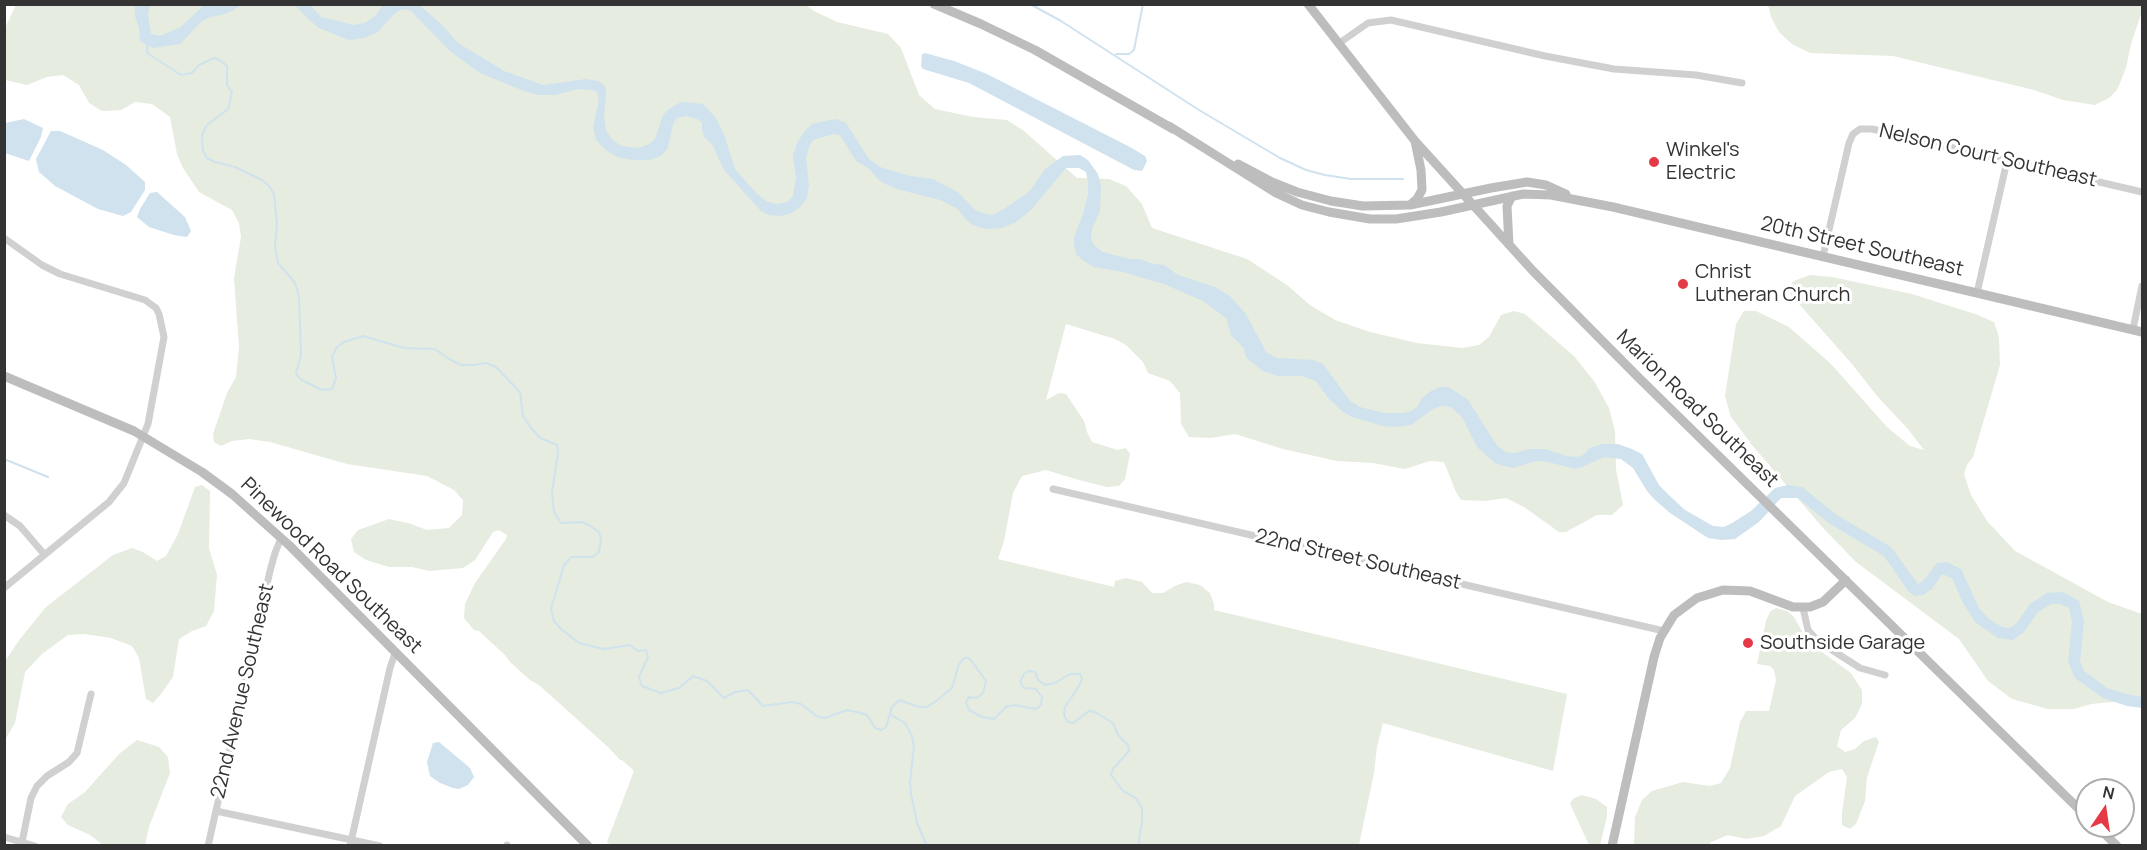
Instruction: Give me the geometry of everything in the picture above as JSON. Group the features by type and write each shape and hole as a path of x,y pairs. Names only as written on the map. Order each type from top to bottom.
{"street":[{"name":"20th Street Southeast","path":"934,4 1035,50 1272,182 1297,192 1363,206 1410,205 1527,183 1546,185 1573,198"},
{"name":"Marion Road Southeast","path":"1308,4 1415,141 1509,245 1639,378 2075,805"},
{"path":"1338,44 1368,23 1391,20 1545,56 1614,69 1696,75 1742,83"},
{"name":"20th Street Southeast","path":"1169,126 1262,185 1288,199 1315,209 1355,217 1383,219 1426,215 1512,196 1540,194 1573,198 2138,330"},
{"name":"Nelson Court Southeast","path":"1823,256 1849,143 1856,131 1860,129 1872,129 2142,192"},
{"path":"1410,205 1420,196 1422,189 1415,141"},
{"path":"1977,293 2007,161"},
{"path":"1509,245 1507,206 1512,196"},
{"path":"4,238 52,270 76,280 145,300 156,308 162,320 164,337 144,436 127,477 114,496 4,588"},
{"path":"2138,330 2142,286"},
{"name":"Pinewood Road Southeast","path":"4,375 144,436 217,482 245,504 588,846"},
{"name":"22nd Street Southeast","path":"1053,489 1664,631"},
{"path":"4,515 20,526 44,554"},
{"name":"22nd Avenue Southeast","path":"208,846 270,571 281,538"},
{"path":"1612,846 1652,665 1664,631 1674,615 1689,602 1705,594 1723,590 1750,591 1785,605 1803,608 1823,602 1846,580"},
{"path":"1803,608 1808,630 1818,641 1860,668 1885,675"},
{"path":"351,842 395,653"},
{"path":"22,842 37,786 47,776 69,762 77,753 92,694"},
{"path":"216,811 351,842 380,846"},
{"path":"4,837 35,846"}],"shaded area":[{"path":"2142,4 2126,68 2117,90 2109,98 2095,105 2063,100 2034,90 1893,56 1810,53 1792,44 1779,32 1768,5"},
{"path":"16,5 806,5 837,22 888,34 901,48 919,95 935,109 973,117 1007,120 1024,131 1077,178 1109,179 1126,186 1142,204 1152,228 1247,259 1287,285 1310,305 1335,320 1370,332 1417,343 1462,348 1479,345 1489,337 1501,315 1514,311 1525,314 1574,356 1594,381 1609,408 1615,431 1616,469 1623,505 1612,515 1597,515 1566,532 1559,532 1524,507 1506,498 1484,501 1461,500 1444,462 1430,461 1405,469 1373,463 1337,461 1283,449 1235,434 1211,438 1189,437 1181,424 1180,393 1170,381 1148,373 1143,362 1126,345 1115,339 1066,324 1046,400 1059,393 1066,394 1084,421 1092,442 1118,450 1126,448 1130,454 1125,479 1119,486 1107,487 1046,470 1022,476 1013,493 1004,541 998,559 1114,587 1115,581 1126,578 1142,582 1152,593 1163,593 1186,582 1200,585 1210,593 1214,610 1567,694 1553,771 1383,723 1359,845 611,845 607,842 634,771 539,685 510,662 479,631 474,630 464,618 465,604 475,583 507,535 499,530 493,532 475,560 463,568 429,571 412,567 389,567 366,560 354,552 351,539 358,530 389,519 427,530 449,528 462,515 463,500 454,490 427,476 347,464 270,442 249,439 232,441 221,446 214,442 213,434 227,393 236,377 239,347 234,278 241,237 239,223 232,210 199,192 183,168 177,154 170,117 152,104 135,102 121,110 102,111 89,103 79,85 63,75 47,77 27,85 5,80 5,28"},
{"path":"1810,275 1832,277 1912,294 1994,322 1999,337 2000,365 1973,457 1964,474 1971,495 1987,521 2015,551 2108,602 2142,614 2142,699 2091,704 2074,709 2048,709 2012,699 1988,681 1959,639 1856,562 1824,529 1752,445 1731,417 1725,396 1736,324 1744,311 1756,311 1789,327 1831,364 1887,427 1910,446 1924,450 1791,295 1789,287 1794,281"},
{"path":"202,485 210,491 209,548 217,575 214,611 206,626 179,639 173,677 161,694 153,703 146,699 139,658 132,646 111,638 84,634 68,635 42,654 25,672 15,723 5,740 5,661 20,639 46,607 113,555 132,548 157,561 166,556 178,534 195,487"},
{"path":"1776,608 1787,611 1794,617 1808,642 1851,673 1862,690 1862,704 1855,718 1841,730 1837,746 1845,752 1876,737 1879,742 1867,777 1865,801 1856,824 1850,829 1842,825 1847,777 1842,769 1829,772 1795,796 1781,826 1764,836 1746,839 1728,835 1709,845 1634,845 1635,817 1642,800 1652,791 1683,782 1710,786 1721,783 1730,768 1740,722 1746,711 1769,711 1776,680 1774,670 1770,666 1757,664 1766,621 1770,612"},
{"path":"137,740 159,747 168,757 170,773 149,827 145,845 103,845 90,835 68,825 61,817 68,804 85,792 119,754"},
{"path":"1582,795 1596,799 1607,807 1607,817 1600,845 1589,845 1570,803 1574,798"}],"water":[{"path":"135,5 150,5 148,14 151,34 160,36 181,27 204,5 241,5 232,11 201,22 180,44 153,48 140,41"},
{"path":"295,5 310,5 321,17 354,25 365,23 375,16 383,5 419,5 458,43 504,71 543,85 586,79 598,81 605,86 606,130 619,145 639,148 649,144 655,139 663,115 669,109 681,102 703,104 716,118 724,134 735,169 755,192 766,201 776,204 787,202 793,196 796,178 793,156 804,132 812,124 836,119 846,123 869,159 880,167 910,176 933,179 959,193 974,209 985,214 993,215 1030,191 1045,169 1063,156 1080,155 1088,160 1098,174 1101,186 1100,211 1092,229 1091,240 1095,246 1103,252 1164,265 1178,275 1215,287 1230,296 1246,314 1266,352 1277,358 1313,360 1323,364 1350,401 1360,407 1384,413 1403,413 1417,407 1422,398 1431,391 1439,387 1449,387 1468,400 1496,444 1505,452 1545,449 1577,457 1590,448 1603,444 1618,444 1642,454 1659,485 1685,510 1713,526 1724,527 1732,523 1751,511 1775,488 1788,485 1802,487 1837,515 1891,547 1918,584 1937,563 1947,562 1961,569 1979,608 1989,619 2002,627 2010,628 2016,624 2030,604 2047,593 2063,592 2079,601 2084,621 2080,661 2084,671 2107,688 2142,697 2142,708 2103,698 2075,678 2068,662 2072,622 2069,608 2060,604 2051,604 2038,612 2024,632 2013,640 1998,638 1975,622 1963,603 1952,578 1942,574 1932,589 1923,595 1915,596 1909,592 1884,556 1830,524 1798,498 1781,498 1759,522 1735,539 1708,538 1670,513 1655,500 1633,468 1621,459 1604,457 1575,469 1536,461 1513,468 1495,463 1477,447 1462,417 1451,407 1441,406 1411,425 1397,427 1383,426 1352,417 1329,399 1316,381 1302,376 1278,376 1263,371 1254,364 1246,357 1244,348 1231,335 1226,318 1203,301 1164,284 1123,272 1094,267 1076,254 1074,237 1088,194 1086,172 1079,168 1066,168 1030,211 1016,222 1002,228 985,229 973,225 958,209 940,200 897,189 881,182 868,168 856,161 840,135 833,134 813,140 809,147 806,158 809,185 807,198 800,207 792,213 781,216 769,215 761,211 724,170 712,144 705,138 702,122 697,119 686,116 677,118 673,124 668,148 661,156 649,160 617,157 596,140 593,127 599,99 597,92 578,89 555,95 539,95 480,73 451,52 412,12 406,9 394,14 378,32 364,38 349,40 319,28"},
{"path":"925,53 987,74 1130,147 1145,156 1147,161 1142,171 1134,170 969,83 923,69 922,54"},
{"path":"24,119 43,128 29,161 5,153 5,123"},
{"path":"51,131 60,131 103,150 126,165 145,182 145,190 131,212 123,216 98,209 55,186 39,172 36,159"},
{"path":"157,192 185,217 191,231 187,237 149,227 137,217 150,193"},
{"path":"439,742 470,768 474,777 468,785 459,789 453,788 430,776 427,762 433,743"}],"waterway":[{"path":"1030,4 1280,158 1306,170 1325,175 1351,179 1403,179"},
{"path":"1116,54 1129,54 1134,50 1143,4"},
{"path":"147,45 147,53 181,75 192,73 199,65 214,58 227,66 227,85 232,92 228,109 207,125 202,135 203,151 207,158 215,162 235,167 262,180 274,194 277,224 275,247 278,263 295,283 299,297 301,356 296,373 300,379 322,390 332,389 336,378 332,357 337,347 344,342 363,336 404,348 435,349 461,365 486,363 496,367 520,392 523,416 531,428 540,438 557,445 552,493 554,512 561,523 582,522 589,525 599,532 601,539 599,552 592,557 571,557 564,565 551,609 554,621 561,629 579,643 604,649 630,645 638,651 646,650 648,657 639,677 642,686 661,693 679,688 693,676 707,681 724,698 735,692 748,690 763,706 792,702 801,704 818,717 825,718 847,710 857,712 867,715 875,728 881,730 886,727 892,707 899,700 919,707 927,707 952,688 959,664 964,658 969,658 986,681 983,693 977,698 969,697 966,702 969,710 982,717 994,719 1006,707 1014,705 1036,709 1041,705 1042,697 1036,689 1024,688 1020,682 1024,674 1029,671 1035,672 1038,680 1045,685 1055,683 1070,674 1080,674 1082,679 1065,707 1064,716 1068,722 1073,723 1089,711 1095,712 1113,723 1118,735 1128,745 1129,751 1113,769 1111,775 1123,791 1136,798 1142,808 1140,846"},
{"path":"4,459 48,477"},
{"path":"891,715 905,723 912,736 914,746 911,794 917,823 927,846"}],"place":[{"name":"Winkel's Electric","path":"1654,162"},
{"name":"Christ Lutheran Church","path":"1683,284"},
{"name":"Southside Garage","path":"1748,643"}]}
